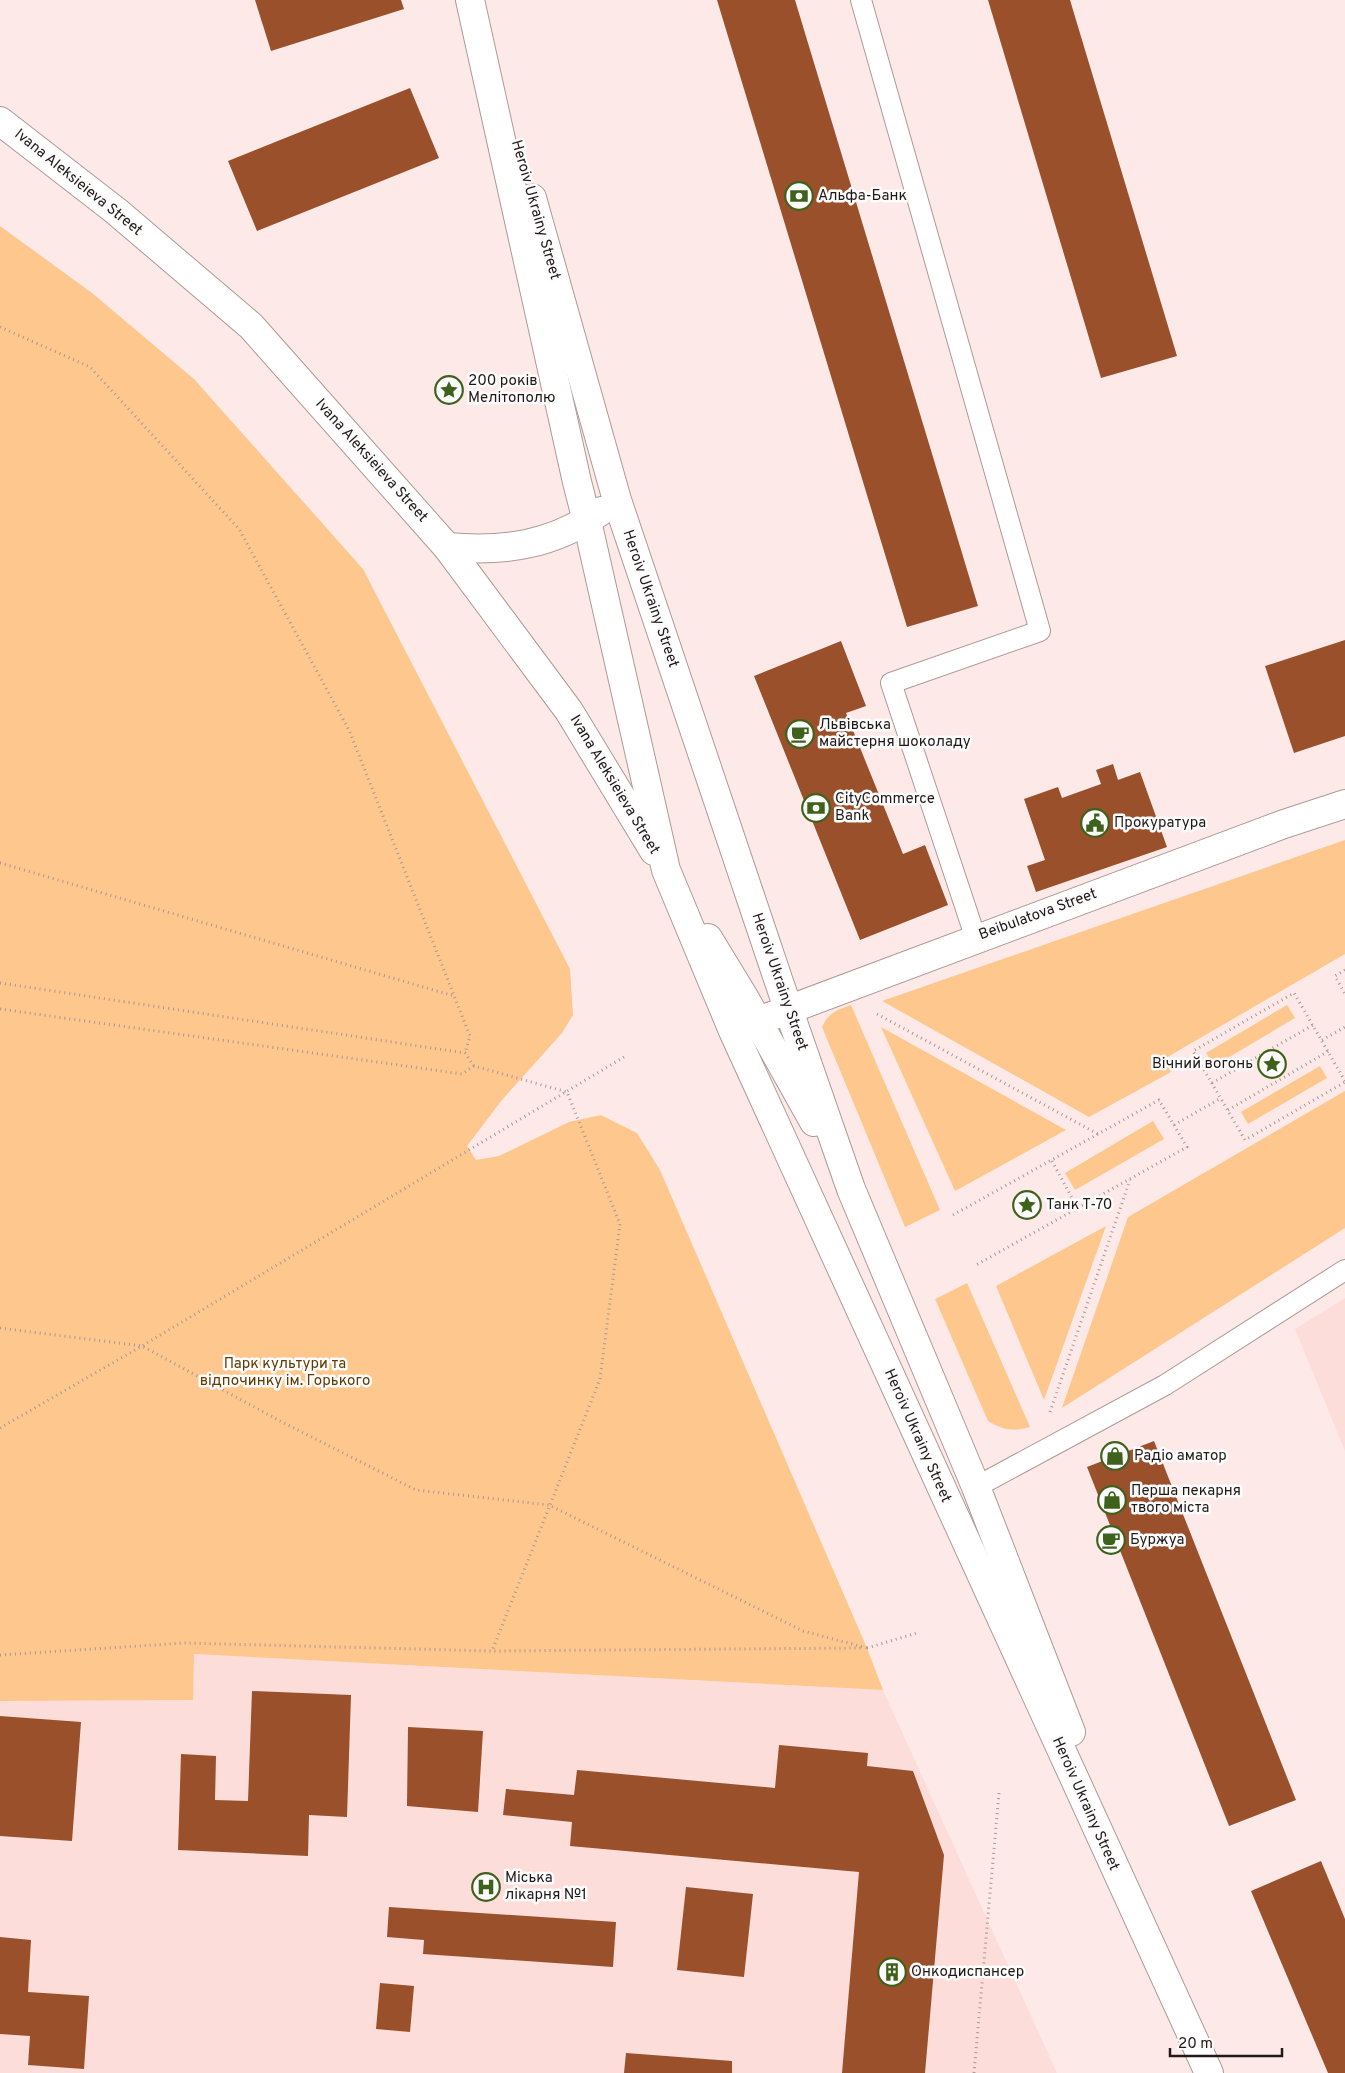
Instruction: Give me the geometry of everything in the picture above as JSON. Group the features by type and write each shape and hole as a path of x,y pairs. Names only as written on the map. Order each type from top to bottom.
{"main road":[{"name":"Heroiv Ukrainy Street","path":"470,0 577,482 666,870 733,1031 1208,2073"},
{"name":"Heroiv Ukrainy Street","path":"476,0 617,500 788,1009 851,1189 976,1487 1174,1999"},
{"name":"Ivana Aleksieieva Street","path":"0,121 116,212 251,326 447,547 569,711 666,870"},
{"path":"447,547 476,550 505,549 534,543 561,534 587,521 617,500"},
{"name":"Beibulatova Street","path":"733,1031 757,1020 1284,824 1345,804"},
{"name":"Heroiv Ukrainy Street","path":"666,870 757,1020 851,1189"}],"lane":[{"path":"861,0 1040,631 890,683 976,939"},
{"path":"976,1487 1165,1385 1345,1270"}],"path":[{"path":"0,327 90,367 239,529 349,730 470,1036 465,1053"},
{"path":"0,863 454,996"},
{"path":"1345,970 1335,976 1345,994"},
{"path":"0,983 465,1053 474,1066 567,1092"},
{"path":"1294,993 1313,1025 1345,1082 1244,1140 1194,1051 1294,993"},
{"path":"0,1009 462,1074 474,1066"},
{"path":"876,1013 1098,1134"},
{"path":"1212,1083 1313,1025"},
{"path":"1322,1040 1345,1027"},
{"path":"1228,1110 1329,1051"},
{"path":"0,1428 142,1346 624,1057"},
{"path":"492,1651 600,1379 620,1224 567,1092"},
{"path":"1174,1125 1221,1098"},
{"path":"953,1215 1159,1100 1187,1147 976,1265"},
{"path":"1052,1161 1078,1209"},
{"path":"1049,1416 1131,1179"},
{"path":"0,1328 142,1346 280,1421 416,1490 549,1505 803,1631 867,1648"},
{"path":"0,1655 185,1643 492,1651 867,1648 917,1633"},
{"path":"974,2073 999,1793"}],"shaded area":[{"path":"1345,1298 1345,1451 1295,1329"},
{"name":"Міська лікарня №1","path":"194,1654 883,1690 1057,2073 0,2073 0,1701 192,1700"}],"green space":[{"name":"Парк культури та відпочинку ім. Горького","path":"0,226 92,293 194,379 363,569 570,969 573,1015 562,1033 502,1100 467,1146 476,1160 499,1156 569,1122 601,1115 637,1133 660,1170 867,1648 883,1690 194,1654 193,1700 0,1701"},
{"path":"1345,840 1345,954 1164,1059 1171,1072 1089,1117 882,1001"},
{"path":"851,1005 940,1210 905,1227 822,1027 827,1018"},
{"path":"1287,1005 1295,1018 1214,1066 1206,1053"},
{"path":"881,1027 1066,1130 955,1191"},
{"path":"1320,1066 1327,1078 1248,1124 1241,1112"},
{"path":"1345,1091 1345,1228 1062,1408 1128,1217"},
{"path":"1153,1121 1164,1139 1075,1190 1065,1173"},
{"path":"1106,1226 1044,1400 996,1286"},
{"path":"967,1283 1030,1427 1008,1429 988,1421 935,1299"}],"building":[{"path":"255,0 401,0 404,9 271,51"},
{"path":"717,0 795,0 978,606 907,627"},
{"path":"988,0 1070,0 1177,356 1101,378"},
{"path":"410,88 439,158 257,231 228,161"},
{"path":"1345,640 1345,736 1294,753 1265,666"},
{"path":"841,641 866,706 846,713 903,854 925,845 948,905 860,940 754,676"},
{"name":"Прокуратура","path":"1113,764 1118,780 1140,772 1167,847 1036,892 1027,866 1045,860 1024,799 1058,787 1062,798 1101,784 1096,770"},
{"path":"1154,1441 1296,1800 1229,1826 1087,1467"},
{"path":"252,1691 351,1695 347,1817 309,1815 308,1856 178,1850 181,1754 216,1756 215,1800 248,1801"},
{"path":"0,1716 81,1722 72,1841 0,1836"},
{"path":"408,1727 483,1731 478,1812 407,1806"},
{"name":"Онкодиспансер","path":"779,1745 868,1753 867,1766 913,1771 944,1855 925,2073 842,2073 859,1872 570,1846 572,1822 503,1815 506,1789 574,1795 577,1770 775,1788"},
{"path":"1321,1861 1345,1919 1345,2073 1328,2073 1251,1891"},
{"path":"686,1887 753,1894 744,1977 677,1970"},
{"path":"389,1907 616,1922 613,1967 423,1954 424,1940 387,1937"},
{"path":"0,1937 31,1940 28,1992 89,1996 84,2069 28,2065 30,2036 0,2034"},
{"path":"380,1983 414,1986 410,2032 376,2029"},
{"path":"626,2053 732,2061 732,2073 624,2073"}],"place":[{"name":"Альфа-Банк","path":"799,196"},
{"name":"200 років Мелітополю","path":"449,390"},
{"name":"Львівська майстерня шоколаду","path":"800,734"},
{"name":"CityCommerce Bank","path":"816,808"},
{"name":"Прокуратура","path":"1095,823"},
{"name":"Вічний вогонь","path":"1272,1064"},
{"name":"Танк Т-70","path":"1027,1205"},
{"name":"Радіо аматор","path":"1115,1456"},
{"name":"Перша пекарня твого міста","path":"1112,1500"},
{"name":"Буржуа","path":"1111,1540"},
{"name":"Міська лікарня №1","path":"486,1887"},
{"name":"Онкодиспансер","path":"892,1972"}]}
